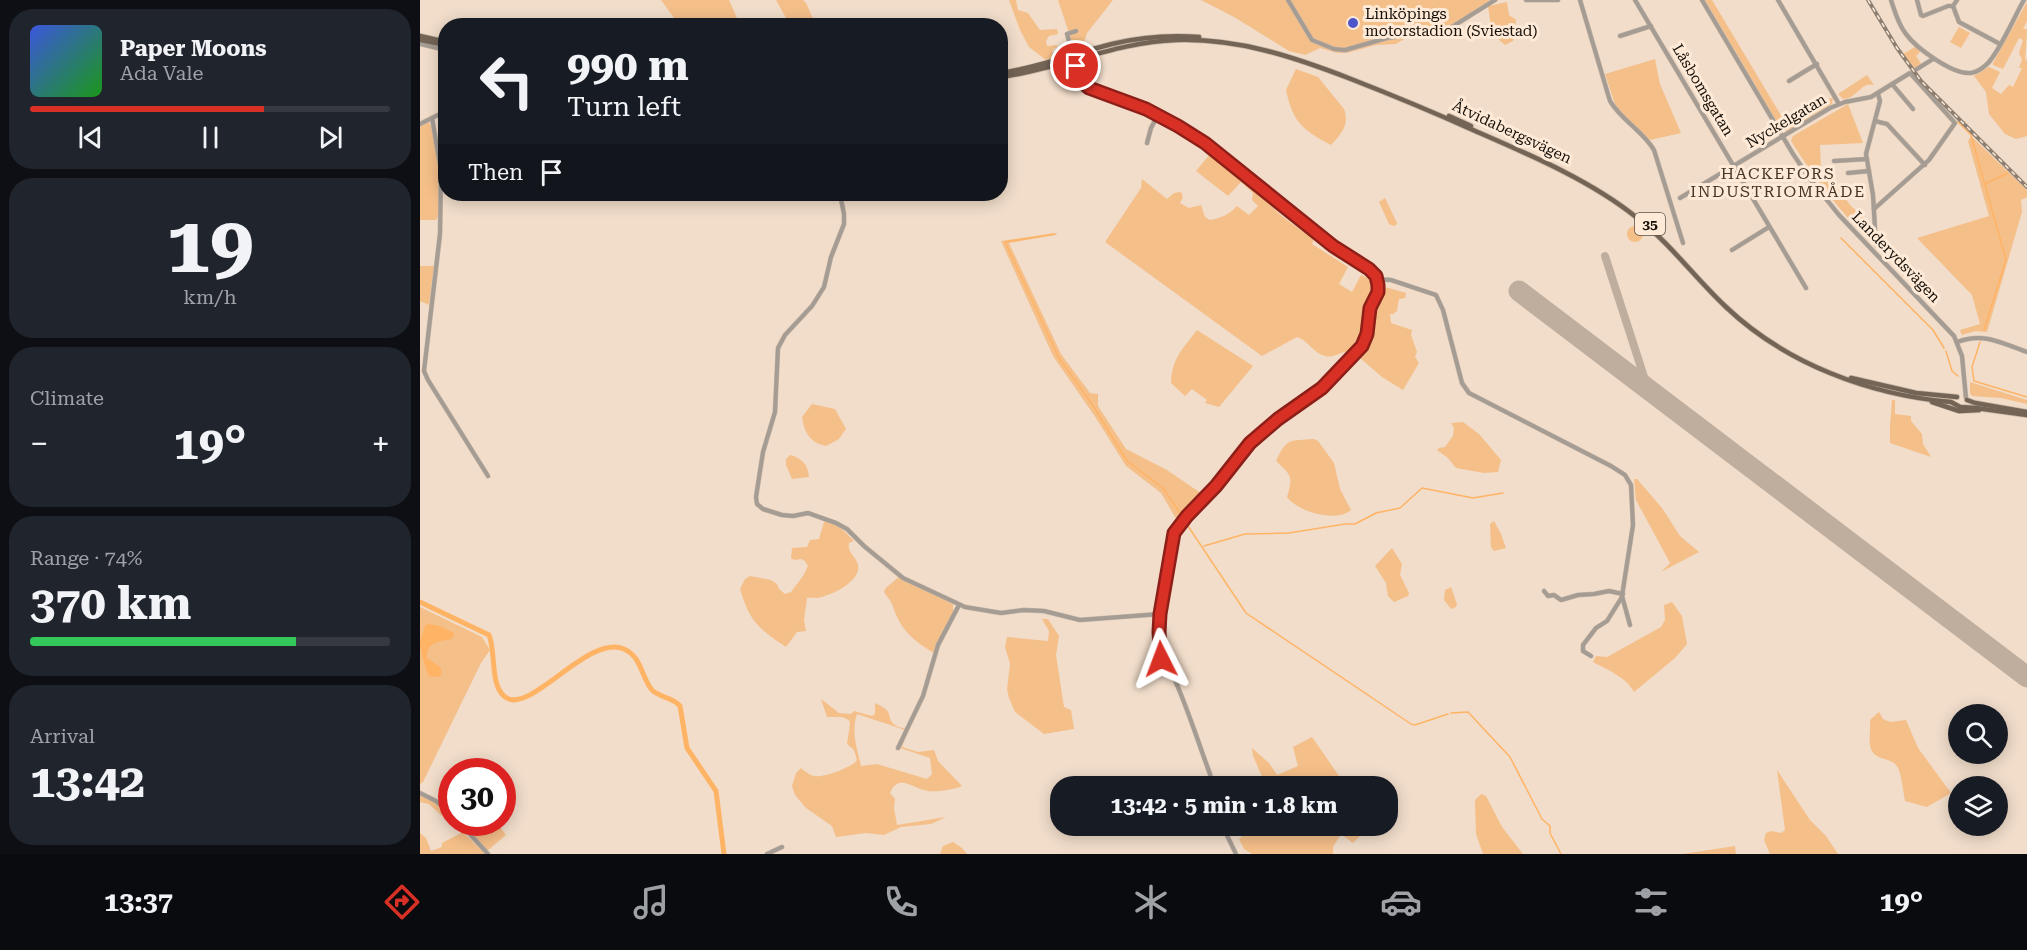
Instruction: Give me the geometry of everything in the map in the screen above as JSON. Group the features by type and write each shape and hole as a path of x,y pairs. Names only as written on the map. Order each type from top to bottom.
{"main road":[{"name":"Åtvidabergsvägen","path":"1074,57 1118,43 1142,39 1179,36 1220,38 1274,48 1371,83 1503,140 1608,193 1657,231 1717,295 1741,316 1794,353 1834,372 1860,381 1925,394 1958,397"},
{"path":"420,40 438,42"},
{"name":"Åtvidabergsvägen","path":"1008,73 1112,48 1179,40 1219,41 1249,45 1279,53 1369,86 1502,143 1606,196 1656,233 1715,297 1739,319 1793,356 1859,384 1951,402 1956,405"},
{"path":"1956,405 1958,397"},
{"name":"35","path":"1958,397 1966,399"},
{"name":"Åtvidabergsvägen","path":"1922,398 1959,411 1993,411"},
{"name":"Åtvidabergsvägen","path":"1966,399 1975,404 2027,414"},
{"path":"1964,407 1966,399"},
{"name":"35","path":"1956,405 1960,408 1964,407"},
{"name":"Åtvidabergsvägen","path":"1964,407 2027,414"}],"street":[{"path":"1288,0 1312,40 1334,49 1345,50 1387,38 1447,30 1495,0"},
{"path":"1526,0 1558,0"},
{"path":"1580,0 1610,101 1654,150 1683,243"},
{"name":"Låsbomsgatan","path":"1635,0 1806,288"},
{"name":"Landerydsvägen","path":"1702,0 1810,179 1834,210 1941,321 1957,342 1964,365 1966,399"},
{"path":"1778,0 1839,104"},
{"path":"1891,0 1906,35 1933,58 1960,71 1971,73 1988,64 2024,0"},
{"path":"1917,0 1923,16 1953,6"},
{"path":"1956,0 1953,6 1959,22 2000,44"},
{"path":"1620,36 1651,27"},
{"path":"1076,31 1067,34 1080,79 1089,88 1158,115 1205,143 1333,246 1369,269 1377,279 1378,292 1370,308 1367,334 1362,346 1322,388 1278,419 1250,443 1216,486 1178,527 1170,549 1160,614 1161,659 1171,671 1181,694 1210,776"},
{"path":"420,40 438,47"},
{"path":"1917,69 1933,58"},
{"path":"1788,81 1817,64"},
{"path":"1874,209 1925,165 1955,123 1910,74 1878,94 1880,101 1866,154 1874,209 1876,245"},
{"path":"1892,84 1913,110"},
{"name":"Nyckelgatan","path":"1680,198 1839,104 1878,94"},
{"path":"420,124 438,115"},
{"path":"1147,143 1158,115"},
{"path":"432,118 438,153"},
{"path":"1875,121 1887,124 1925,165"},
{"path":"1834,161 1867,159"},
{"path":"1848,173 1869,171"},
{"path":"441,201 440,234 423,368 426,377 488,476"},
{"path":"841,201 844,224 831,257 824,287 812,306 785,335 778,348 775,412 763,452 756,501 759,506 788,516 813,513 836,523 847,529 903,578 959,605 1000,613 1024,610 1044,611 1080,620 1160,614"},
{"path":"1732,250 1769,227"},
{"path":"1377,279 1391,280 1436,295 1443,310 1462,383 1469,393 1616,469 1629,478 1633,525 1623,595 1630,625"},
{"path":"1957,342 1980,337 2027,352"},
{"name":"Landerydsvägen","path":"1958,397 1964,381"},
{"path":"1544,591 1548,596 1554,595 1561,600 1609,591 1623,595"},
{"path":"1591,656 1583,651 1583,645 1596,628 1607,621 1623,595"},
{"path":"898,748 923,696 938,645 959,605"},
{"path":"420,793 438,803"},
{"path":"472,836 488,854"},
{"path":"1227,836 1236,854"},
{"path":"767,854 782,847"}],"shaded area":[{"path":"661,0 729,0 737,18 674,18"},
{"path":"776,0 803,0 813,18 786,18"},
{"path":"1009,0 1016,0 1018,10 1028,13 1040,30 1057,29 1058,34 1049,36 1046,41 1047,46 1057,45 1052,52 1056,57 1046,60 1029,47"},
{"path":"1058,0 1113,0 1087,33 1082,48 1073,50"},
{"name":"Linköpings motorstadion (Sviestad)","path":"1201,0 1489,0 1489,6 1507,2 1509,15 1516,20 1513,41 1505,45 1492,34 1488,6 1454,29 1440,34 1406,38 1396,44 1376,45 1347,53 1337,53 1320,48 1305,55 1289,51 1234,17"},
{"path":"1705,0 1712,0 1782,117 1794,120 1833,97 1832,104 1791,130 1781,129"},
{"path":"2027,2 2027,21 2023,29 2027,29 2025,62 2027,58 2027,136 2016,139 2005,134 1989,114 1986,92 1974,76 1989,67 2000,72 1992,88 2001,94 2009,85 2013,87 2022,68 2019,68 2022,59 2019,53 2023,40 2019,38 2003,69 1993,63"},
{"path":"1959,27 1970,33 1961,48 1950,42"},
{"path":"1915,47 1921,51 1916,56 1922,65 1915,69 1903,54"},
{"path":"1655,59 1660,84 1681,133 1650,140 1616,107 1605,74"},
{"path":"1296,69 1318,77 1344,109 1345,125 1331,145 1306,130 1292,110 1286,90"},
{"path":"1867,75 1874,85 1866,85 1848,98 1843,99 1838,94"},
{"path":"1848,104 1863,143 1820,145 1821,167 1851,206 1872,225 1873,244 1829,195 1791,141 1793,136"},
{"path":"429,123 431,126 438,164 438,216 436,220 420,220 420,126"},
{"path":"1971,136 2027,190 2027,197 2021,200 2022,212 1987,332 1975,331 1962,335 1960,330 1980,324 1972,295 1917,238 1989,216 1968,141"},
{"path":"1211,153 1267,200 1280,215 1314,239 1312,244 1348,267 1339,284 1352,292 1361,275 1385,287 1406,293 1405,298 1399,299 1397,311 1390,314 1391,323 1412,330 1411,335 1417,352 1415,357 1419,363 1403,390 1382,377 1353,352 1325,356 1297,337 1262,356 1105,242 1141,188 1142,179 1167,199 1174,193 1181,192 1183,197 1180,203 1189,208 1201,205 1205,217 1210,220 1225,216 1237,206 1249,215 1258,206 1252,200 1253,193 1241,182 1228,196 1196,171"},
{"path":"1385,198 1397,224 1394,226 1389,224 1379,202"},
{"path":"1635,226 1641,228 1643,234 1641,240 1635,242 1629,240 1627,234 1629,228"},
{"path":"1057,233 1009,243 1061,354 1090,393 1098,394 1098,406 1126,449 1167,470 1205,496 1178,522 1161,493 1126,466 1053,356 1001,241"},
{"path":"420,266 434,266 429,305 420,301"},
{"path":"1197,330 1253,366 1219,407 1205,403 1207,400 1192,389 1185,396 1171,383 1173,367 1182,349"},
{"path":"1970,382 2027,400 2027,404 2001,398 1972,396"},
{"path":"1892,400 1895,400 1895,414 1911,416 1911,421 1922,434 1923,444 1931,457 1890,443"},
{"path":"812,404 835,409 846,429 839,439 826,446 812,439 804,427 802,417"},
{"path":"1463,422 1479,434 1501,460 1498,472 1484,473 1456,468 1437,450 1445,447 1453,436 1454,428 1451,423"},
{"path":"1314,439 1334,463 1340,489 1351,510 1345,514 1327,516 1318,514 1300,507 1287,497 1290,477 1276,461 1283,448 1290,442"},
{"path":"790,455 804,463 809,477 792,479 786,465 786,459"},
{"path":"1634,479 1637,479 1662,508 1680,536 1699,552 1661,572 1670,563 1636,500"},
{"path":"825,519 839,526 854,541 849,543 849,546 857,562 858,571 846,586 839,590 819,598 807,598 804,620 806,631 797,632 786,647 768,635 756,623 747,609 740,589 745,579 750,576 771,580 785,594 791,592 808,566 801,559 791,558 792,548 807,547 810,540 819,539"},
{"path":"1494,521 1506,548 1494,551 1491,547 1490,524"},
{"path":"1392,548 1402,564 1400,575 1409,593 1408,596 1394,602 1388,596 1386,583 1375,566"},
{"path":"898,577 953,604 953,612 934,653 907,633 884,592"},
{"path":"1451,587 1457,604 1451,609 1444,600 1445,590"},
{"path":"1672,602 1682,616 1687,644 1675,658 1634,692 1621,678 1593,662 1596,656 1607,657 1661,627 1665,620 1664,605"},
{"path":"420,607 482,637 490,650 481,663 420,784"},
{"path":"1042,619 1048,619 1059,636 1056,655 1064,707 1071,710 1074,729 1044,734 1015,712 1007,689 1010,664 1005,647 1007,637 1048,641 1049,631"},
{"path":"428,624 440,626 454,633 452,639 431,645 427,653 427,658 440,667 442,673 440,676 429,676 422,654 420,641 424,626"},
{"path":"821,699 839,713 851,714 854,711 872,716 875,714 875,703 886,709 895,725 909,729 902,747 918,752 934,750 938,761 962,786 950,790 931,791 907,784 898,784 890,793 895,799 897,825 946,817 931,824 901,827 884,835 866,833 836,837 832,826 806,808 795,795 792,786 796,773 801,768 810,775 818,776 844,769 857,760 854,750 847,744 849,720 842,717 827,717","holes":["857,714 905,730 897,747 930,758 932,774 927,779 877,764 861,766 855,734"]},
{"path":"1879,712 1883,719 1890,722 1906,720 1918,748 1948,789 1948,795 1927,807 1905,801 1898,768 1892,762 1876,756 1871,749 1870,720"},
{"path":"1312,737 1339,776 1262,776 1252,748 1269,763 1277,775 1298,766 1293,747"},
{"path":"1777,770 1810,820 1826,836 1838,854 1770,854 1764,840 1766,833 1771,831 1781,833 1785,830"},
{"path":"1481,794 1486,796 1502,827 1523,854 1483,854 1476,834 1475,804 1475,800"},
{"path":"420,795 438,804 438,812 429,804 420,802"},
{"path":"420,833 426,838 431,851 442,847 442,843 455,836 467,836 485,854 420,854"},
{"path":"474,836 505,836 487,851"},
{"path":"1242,836 1340,836 1333,847 1333,854 1252,854 1244,849 1239,839"},
{"path":"1344,836 1360,836 1353,843"},
{"path":"953,842 967,854 940,854 943,846"},
{"path":"1735,846 1736,854 1683,854"}],"waterway":[{"path":"1958,122 1971,135 2006,260 1984,330"},
{"path":"1985,184 2008,173"},
{"path":"1054,234 1005,242 1059,358 1092,404 1127,461 1163,488 1182,516"},
{"path":"1841,238 1933,330 1944,348"},
{"path":"1980,342 1972,367 1974,381 2027,397"},
{"path":"1946,351 1952,371 1958,376"},
{"path":"1204,546 1245,534 1289,533 1355,524 1376,513 1400,508 1422,488 1473,498 1503,493"},
{"path":"1186,523 1246,613 1411,724 1415,725 1448,714"},
{"path":"420,602 489,635 497,684 504,696 514,700 543,687 593,653 609,647 624,649 630,653 638,662 652,690 680,706 687,748 716,791 724,854"},
{"path":"1451,713 1468,712 1510,757 1542,819 1550,826 1550,833 1561,854"}],"taxiway":[{"path":"1605,256 1650,391"}],"runway":[{"path":"1519,291 2027,677"}],"railway":[{"path":"1868,0 1897,48 1921,81 2027,187"}],"place":[{"name":"Linköpings motorstadion (Sviestad)","path":"1353,23"}],"district":[{"name":"HACKEFORS INDUSTRIOMRÅDE","path":"1778,182"}],"route":[{"path":"1076,66 1082,82 1089,88 1146,109 1167,119 1205,143 1333,246 1369,269 1376,276 1378,285 1378,292 1370,308 1367,334 1362,346 1322,388 1278,419 1250,443 1174,533 1160,614 1161,659"}]}
